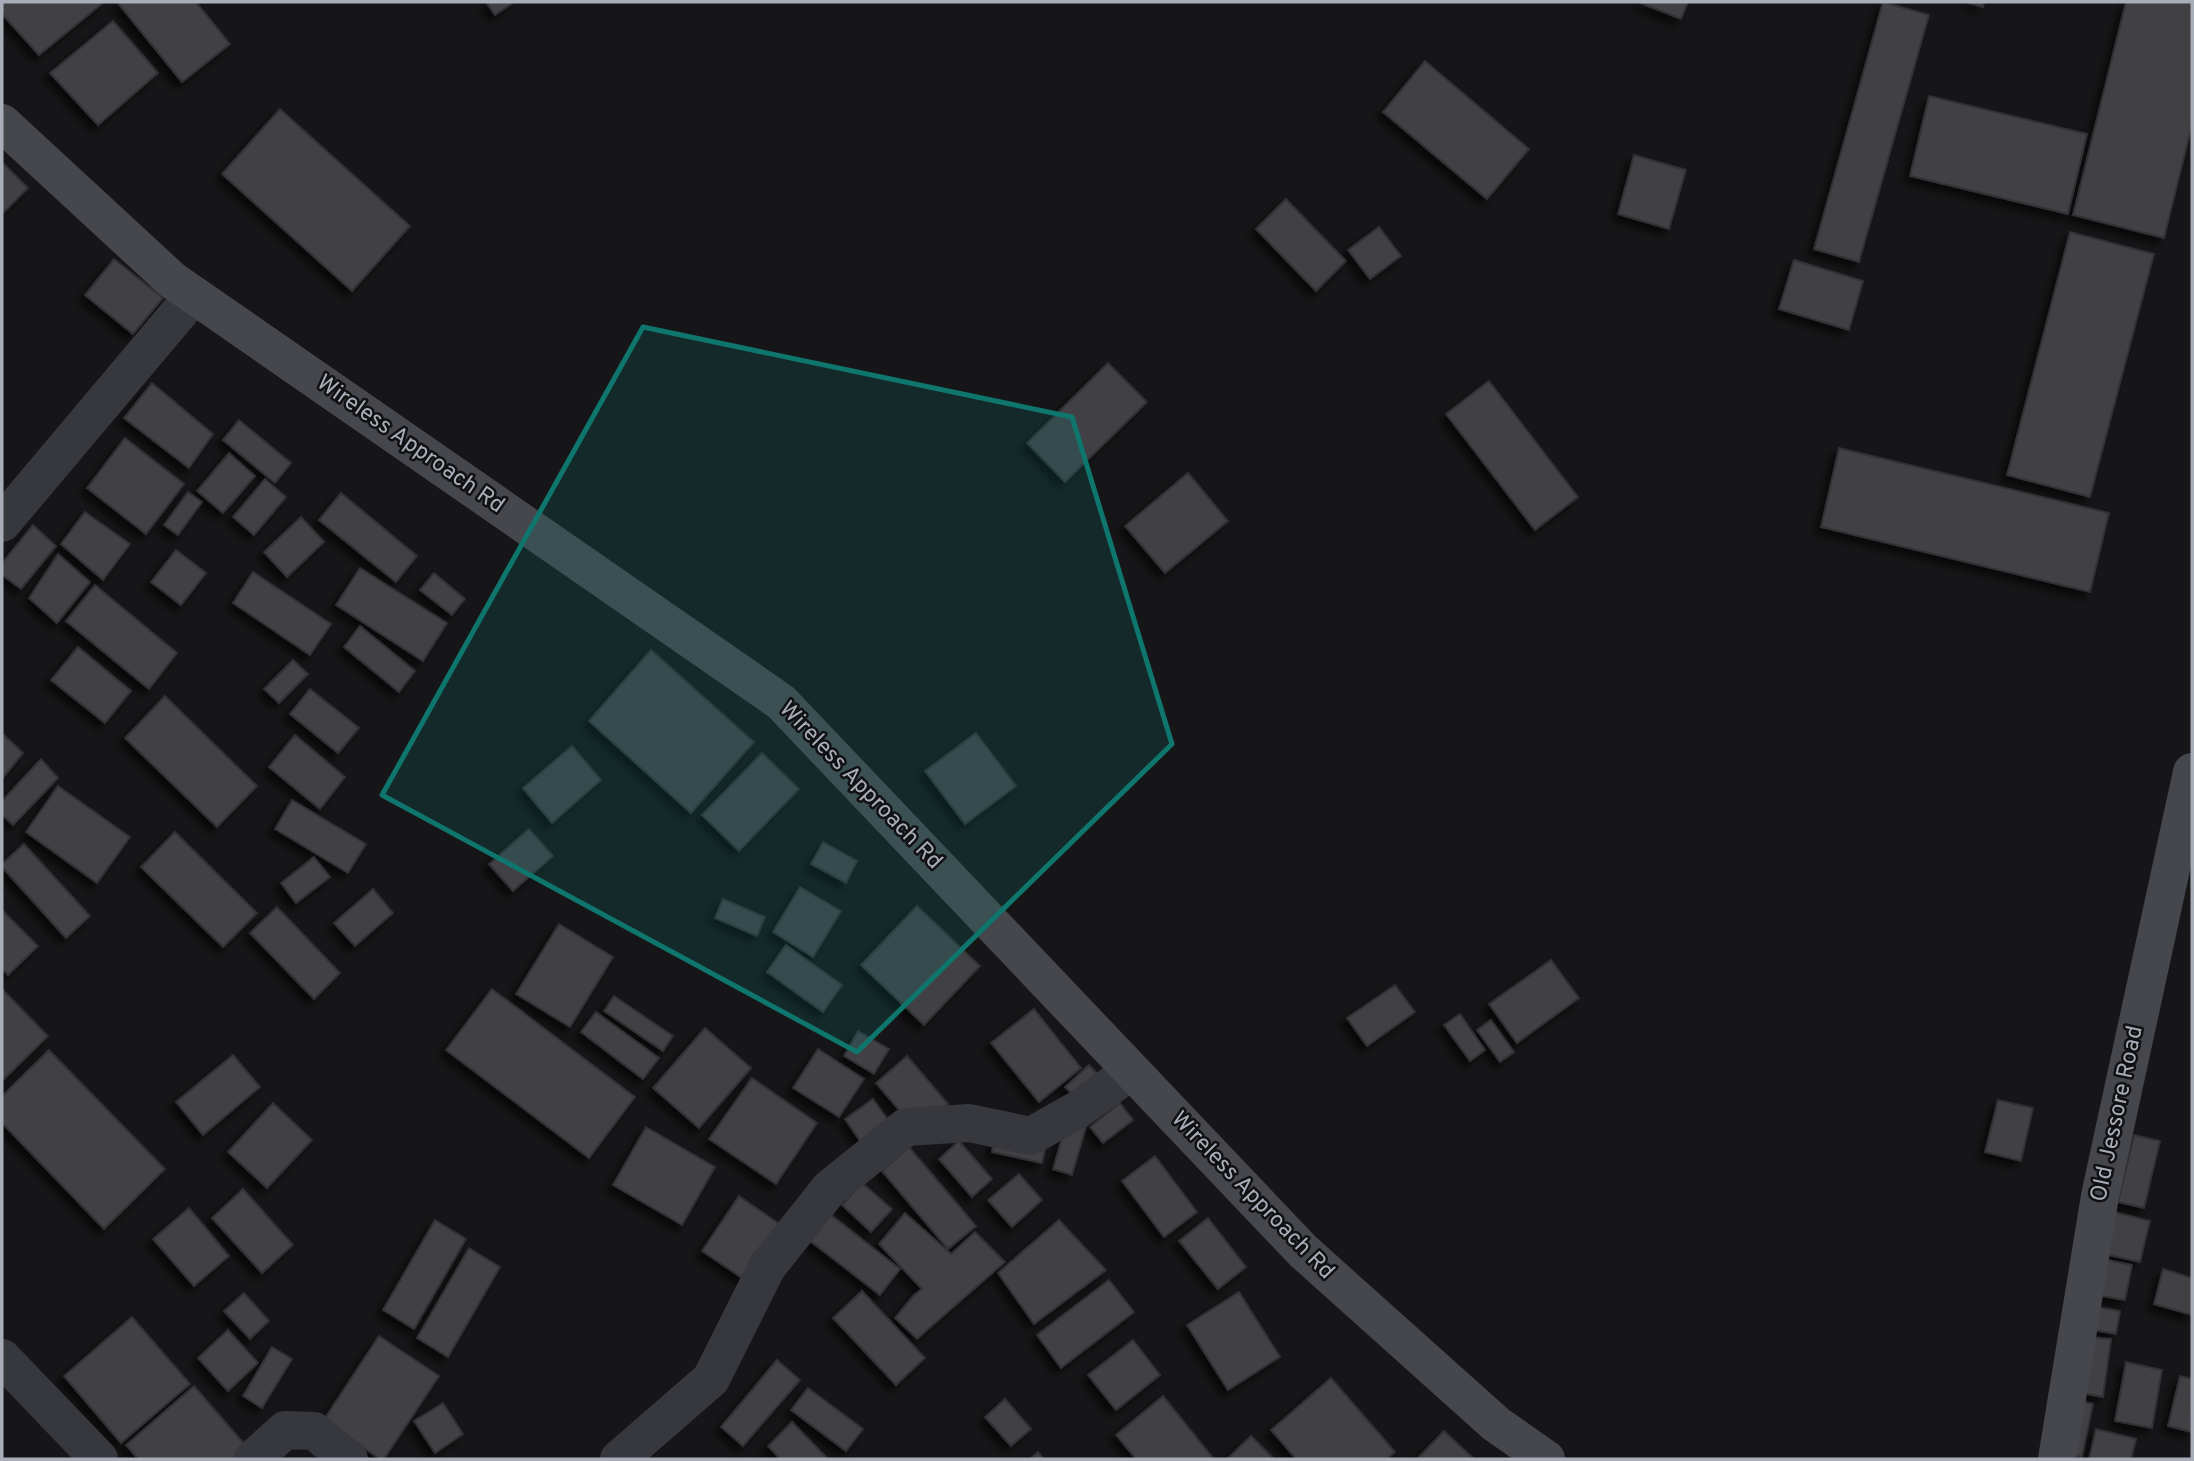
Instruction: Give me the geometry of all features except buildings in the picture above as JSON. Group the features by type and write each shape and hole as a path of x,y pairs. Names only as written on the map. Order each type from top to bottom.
{"street":[{"name":"Wireless Approach Rd","path":"2,123 172,280 781,702 1303,1251 1531,1455"},
{"path":"2,523 194,295"},
{"name":"Old Jessore Road","path":"2057,1459 2100,1196 2192,772"},
{"path":"619,1459 711,1379 767,1267 830,1188 906,1127 969,1123 1031,1136 1079,1109 1131,1071"},
{"path":"2,1358 99,1459"},
{"path":"253,1459 285,1430 314,1431 349,1459"}],"highlighted area":[{"path":"643,327 1072,417 1172,744 857,1052 382,795"}]}
